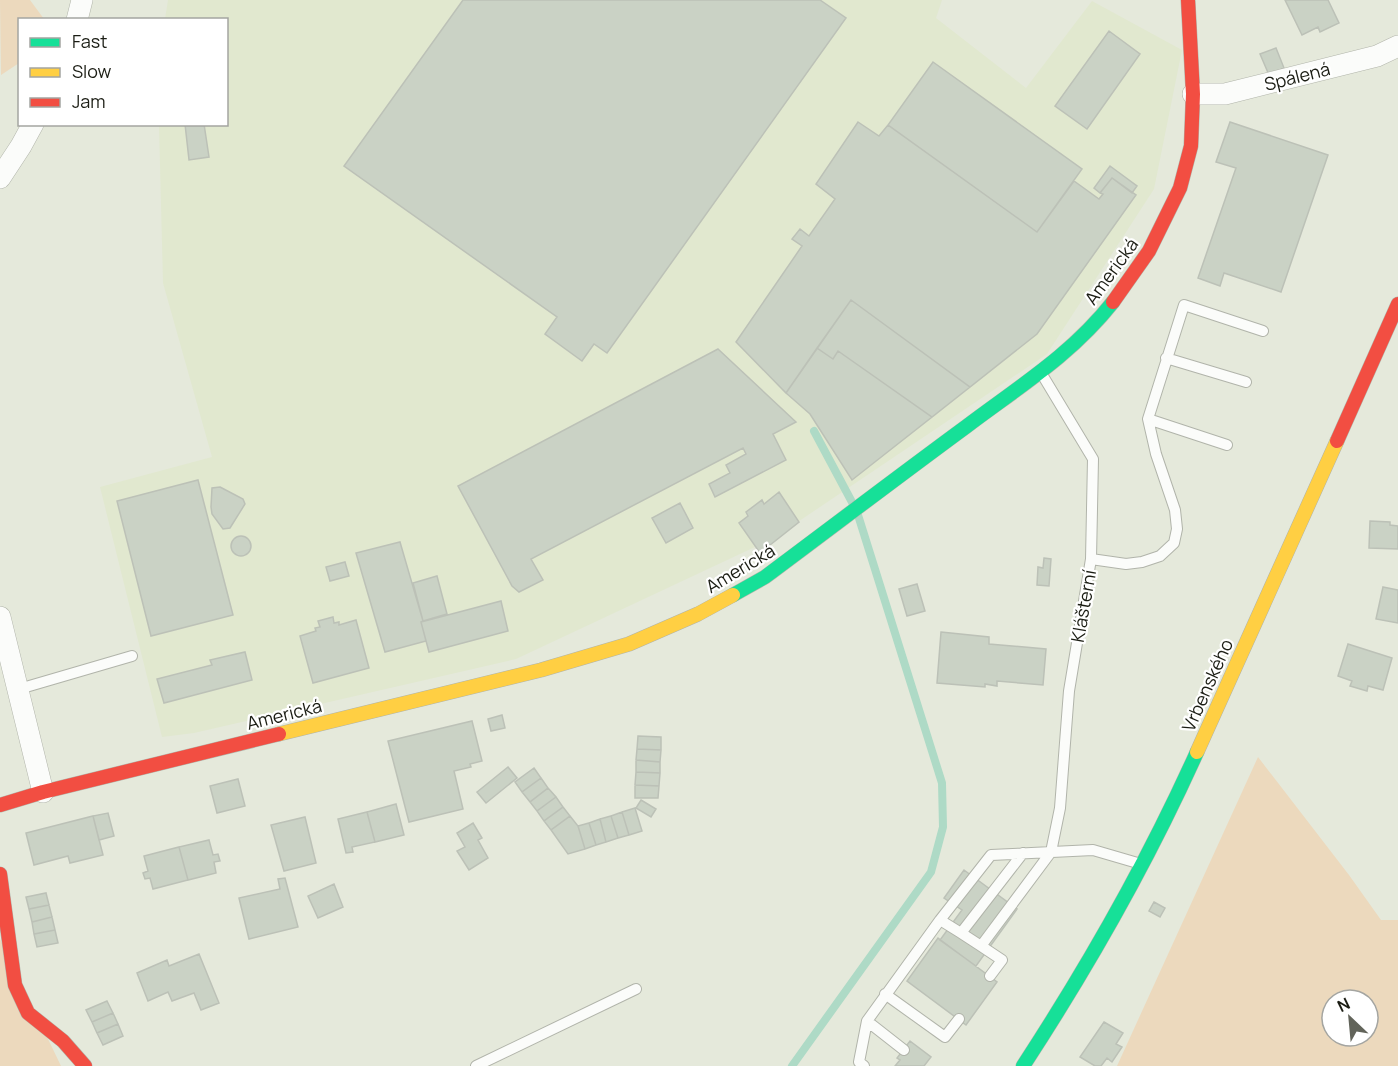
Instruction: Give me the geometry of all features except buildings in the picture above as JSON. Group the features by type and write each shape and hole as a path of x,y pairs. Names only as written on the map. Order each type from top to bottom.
{"street":[{"path":"77,18 81,0"},
{"name":"Americká","path":"0,805 43,792 541,670 629,644 698,614 765,577 1041,373 1077,342 1112,304 1149,251 1180,188 1191,146 1193,94 1188,0"},
{"name":"Spálená","path":"1193,94 1226,94 1377,56 1398,46"},
{"path":"0,177 32,126"},
{"name":"Vrbenského","path":"1023,1066 1050,1026 1144,865 1398,304"},
{"path":"0,617 43,792"},
{"path":"0,874 15,985 28,1012 63,1041 85,1066"}],"lane":[{"path":"1091,559 1126,564 1142,562 1160,556 1174,543 1177,529 1175,510 1156,454 1148,419 1184,304 1263,331"},
{"path":"1166,358 1246,382"},
{"name":"Klášterní","path":"1041,373 1093,459 1091,559 1069,691 1060,808 1051,852"},
{"path":"1148,419 1227,445"},
{"path":"19,689 132,657"},
{"path":"864,1066 859,1062 867,1021 940,920 991,855 1093,850 1144,865"},
{"path":"981,946 1051,852"},
{"path":"961,933 1023,853"},
{"path":"940,920 1002,960 990,976"},
{"path":"476,1066 636,989"},
{"path":"885,994 945,1037 958,1019"},
{"path":"867,1021 903,1050"}],"shaded area":[{"path":"0,0 30,0 43,18 18,18 18,64 1,75"},
{"path":"168,0 942,0 936,18 1026,88 1092,1 1182,50 1154,189 1047,354 774,538 516,659 194,733 162,737 100,487 212,457 163,283 159,126 228,126 228,18 165,18"},
{"path":"1258,757 1381,920 1398,920 1398,1066 1117,1066"},
{"path":"0,939 61,1066 0,1066"}],"waterway":[{"path":"814,431 853,504"},
{"path":"792,1066 931,872 943,827 942,783 858,515"}],"traffic: fast":[{"path":"733,595 765,577 1044,369 1080,338 1113,302"},
{"path":"1023,1066 1071,990 1138,873 1197,752"}],"traffic: slow":[{"path":"1197,752 1337,441"},
{"path":"279,734 541,670 629,644 698,614 733,595"}],"traffic: jam":[{"path":"1113,302 1149,251 1180,188 1191,146 1193,94 1188,0"},
{"path":"1337,441 1398,304"},
{"path":"0,805 43,792 279,734"},
{"path":"0,874 15,985 28,1013 63,1041 85,1066"}]}
